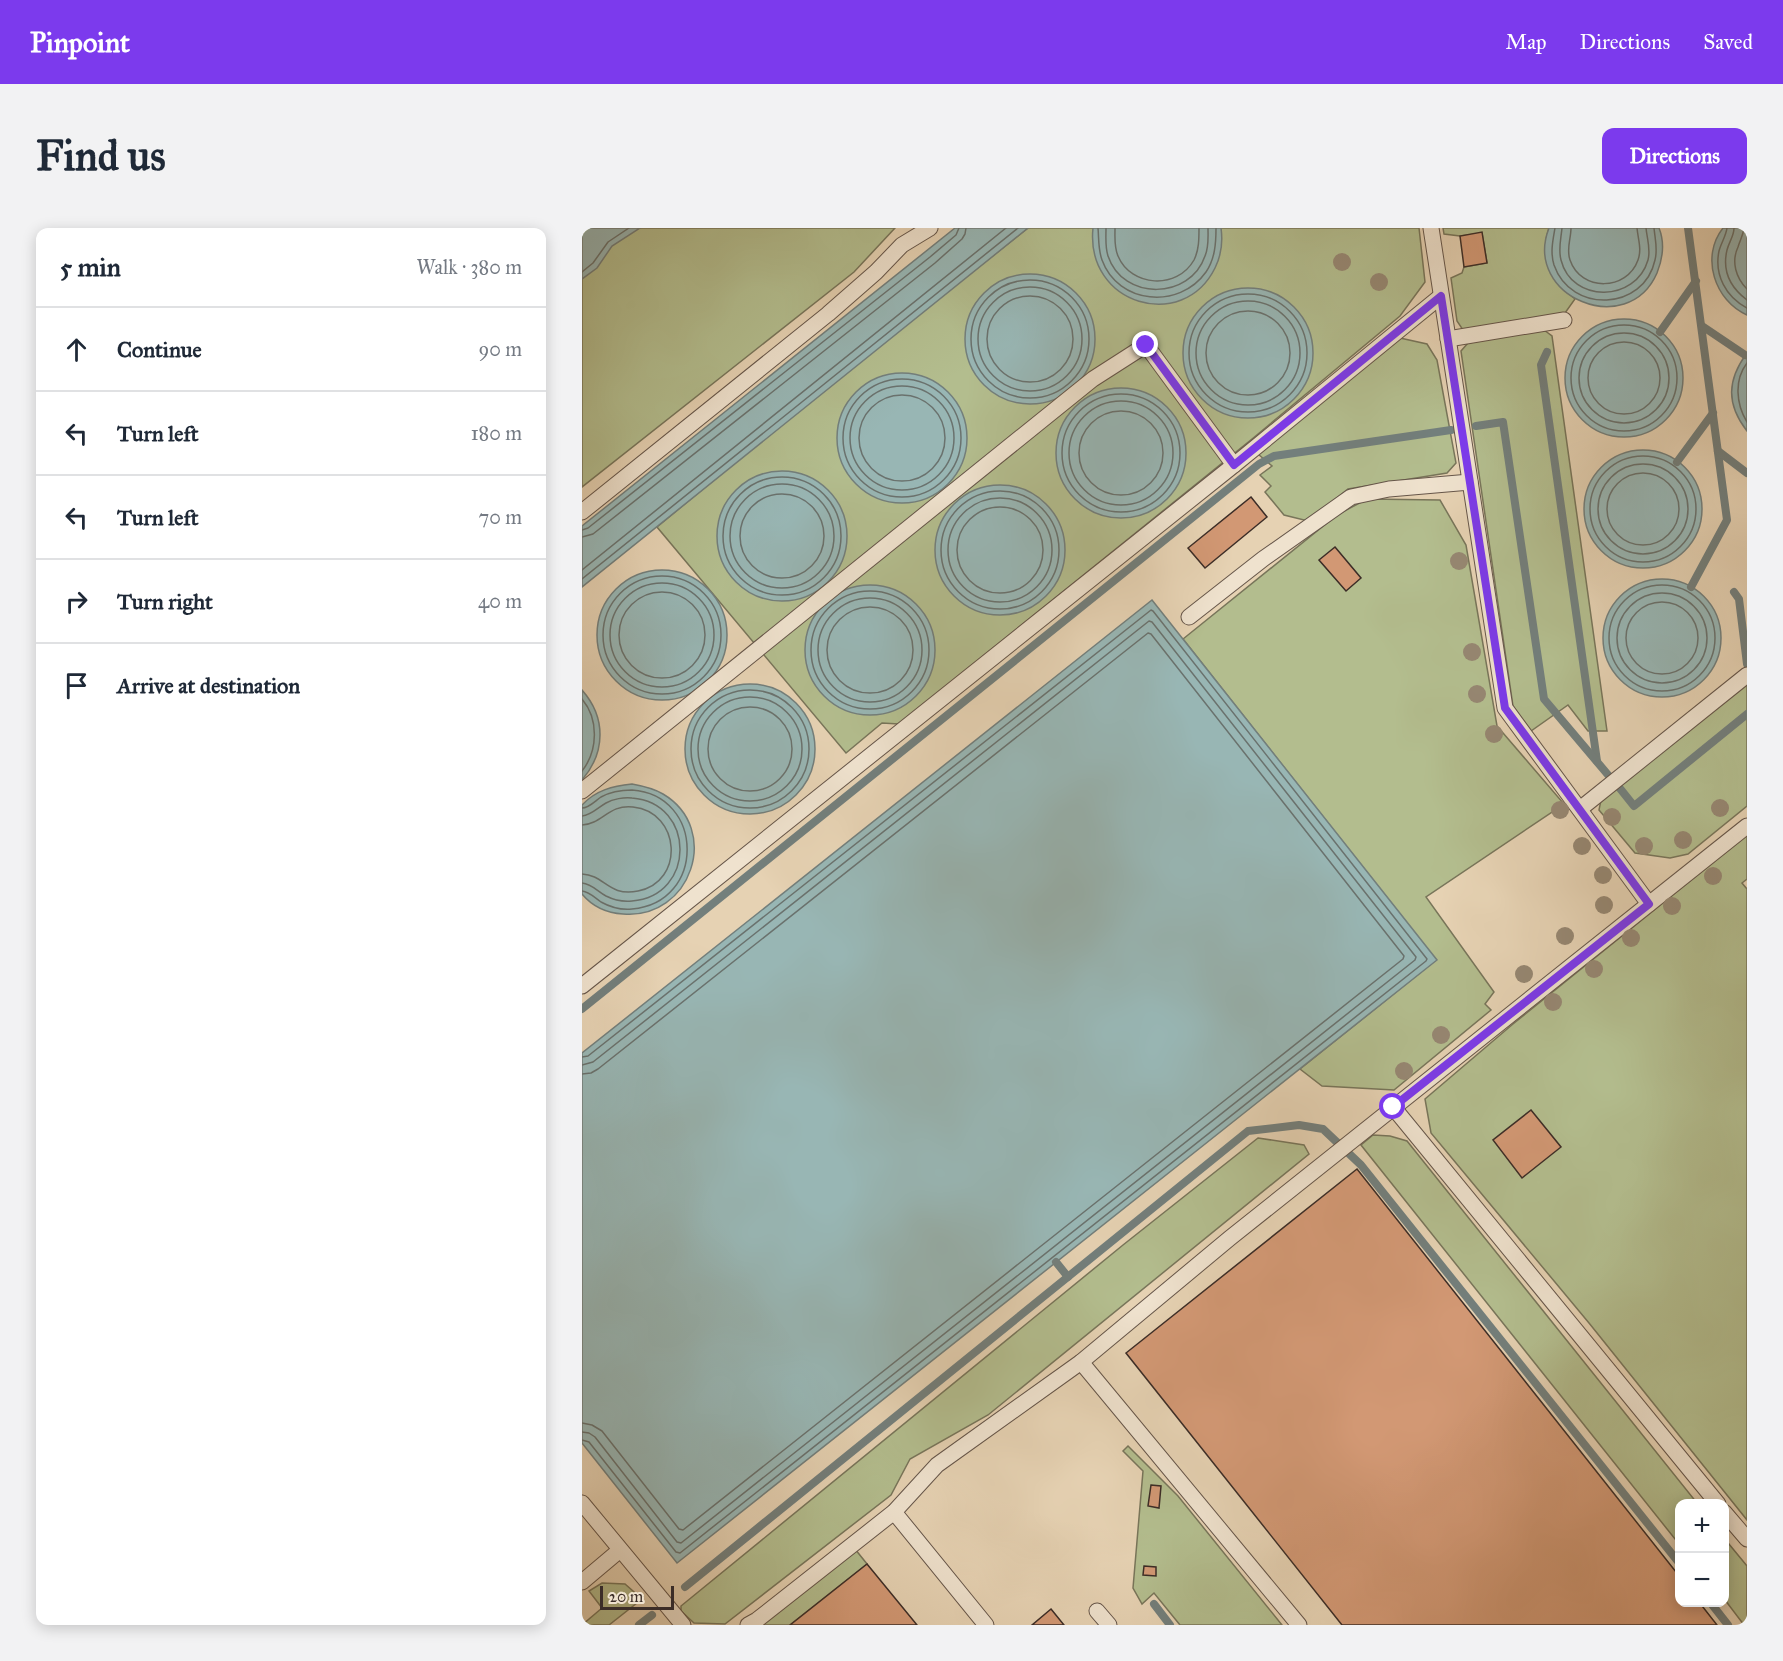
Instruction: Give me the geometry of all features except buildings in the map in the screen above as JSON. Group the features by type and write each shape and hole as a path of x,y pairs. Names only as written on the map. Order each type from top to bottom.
{"lane":[{"path":"582,512 828,314 876,272 902,245 930,228"},
{"path":"1431,228 1505,708 1649,904"},
{"path":"582,986 1234,465 1441,296"},
{"path":"1448,339 1564,320"},
{"path":"582,791 1093,379 1146,345 1234,465"},
{"path":"1189,617 1263,559 1352,497 1389,489 1470,482"},
{"path":"1580,809 1747,675"},
{"path":"748,1625 894,1512 937,1465 1081,1362 1230,1238 1747,826"},
{"path":"1393,1107 1715,1499"},
{"path":"1081,1362 1299,1625"},
{"path":"582,1503 683,1625"},
{"path":"894,1512 986,1625"},
{"path":"1729,1517 1747,1539"},
{"path":"582,1582 620,1550"},
{"path":"1097,1611 1109,1625"}],"green space":[{"path":"582,228 895,228 854,272 582,487"},
{"path":"1028,228 1419,228 1425,282 1400,316 1252,439 899,724 882,723 846,753 657,527 827,386"},
{"path":"1443,228 1549,228 1546,248 1550,267 1560,285 1575,299 1565,313 1463,330 1457,321 1451,278 1462,273 1464,267 1487,263 1482,233 1460,236 1444,234"},
{"path":"1544,330 1552,336 1607,731 1588,731 1568,705 1531,731 1513,706 1461,351 1468,343"},
{"path":"1400,338 1427,344 1437,360 1456,463 1447,473 1348,489 1308,521 1284,515 1265,492 1271,486 1260,475 1272,466 1258,454"},
{"path":"1367,499 1440,500 1466,545 1497,726 1564,804 1426,897 1494,992 1485,1004 1491,1010 1394,1090 1322,1086 1300,1069 1436,960 1183,639 1337,515"},
{"path":"1747,682 1747,806 1688,854 1670,858 1635,853 1599,810 1601,800"},
{"path":"1747,835 1747,879 1742,883 1747,889 1747,1520 1589,1323 1431,1133 1425,1099 1513,1024"},
{"path":"1373,1135 1390,1136 1407,1141 1694,1499 1675,1499 1675,1539 1361,1145"},
{"path":"1258,1138 1304,1145 1309,1154 988,1415 910,1459 891,1495 725,1624 694,1623 681,1611 681,1606 1123,1245"},
{"path":"1128,1446 1178,1496 1282,1625 1180,1625 1154,1593 1142,1604 1133,1588 1143,1471 1123,1451"},
{"path":"1729,1544 1747,1566 1747,1625 1744,1625 1729,1605"},
{"path":"855,1549 867,1564 790,1625 761,1625"},
{"path":"602,1583 625,1584 642,1599 609,1625 582,1625 602,1608 589,1591"}],"water":[{"path":"582,228 640,228 612,246 597,268 582,279"},
{"path":"955,228 1028,228 582,587 582,526"},
{"path":"1093,228 1221,228 1219,259 1200,288 1181,300 1160,304 1139,301 1120,292 1104,276 1095,254"},
{"path":"1549,228 1659,228 1662,239 1661,262 1657,273 1643,293 1624,304 1603,306 1582,302 1564,290 1550,274 1545,252"},
{"path":"1723,228 1747,228 1747,315 1727,300 1714,277 1713,252 1716,239"},
{"path":"1030,274 1055,279 1076,293 1090,314 1095,339 1090,364 1076,385 1055,399 1030,404 1005,399 984,385 970,364 965,339 970,314 984,293 1005,279"},
{"path":"1248,288 1273,293 1294,307 1308,328 1313,353 1308,378 1294,399 1273,413 1248,418 1223,413 1202,399 1188,378 1183,353 1188,328 1202,307 1223,293"},
{"path":"1624,319 1657,329 1673,345 1683,378 1673,411 1657,427 1624,437 1591,427 1575,411 1565,378 1575,345 1591,329"},
{"path":"1747,353 1747,431 1735,411 1732,392 1736,373"},
{"path":"902,373 927,378 948,392 962,413 967,438 962,463 948,484 927,498 902,503 877,498 856,484 842,463 837,438 842,413 856,392 877,378"},
{"path":"1121,388 1146,393 1167,407 1181,428 1186,453 1181,478 1167,499 1146,513 1121,518 1096,513 1075,499 1061,478 1056,453 1061,428 1075,407 1096,393"},
{"path":"1643,450 1654,451 1676,460 1692,476 1701,498 1701,520 1692,542 1676,558 1654,567 1643,568 1632,567 1610,558 1594,542 1585,520 1584,509 1585,498 1594,476 1610,460 1632,451"},
{"path":"782,471 807,476 828,490 842,511 847,536 842,561 828,582 807,596 782,601 757,596 736,582 722,561 717,536 722,511 736,490 757,476"},
{"path":"1000,485 1025,490 1046,504 1060,525 1065,550 1060,575 1046,596 1025,610 1000,615 975,610 954,596 940,575 935,550 940,525 954,504 975,490"},
{"path":"662,570 687,575 708,589 722,610 727,635 722,660 708,681 687,695 662,700 637,695 616,681 602,660 597,635 602,610 616,589 637,575"},
{"path":"1662,579 1695,589 1711,605 1721,638 1711,671 1695,687 1662,697 1629,687 1613,671 1603,638 1613,605 1629,589"},
{"path":"870,585 895,590 916,604 930,625 935,650 930,675 916,696 895,710 870,715 845,710 824,696 810,675 805,650 810,625 824,604 845,590"},
{"path":"1152,600 1437,960 677,1563 582,1443 582,1053"},
{"path":"750,684 775,689 796,703 810,724 815,749 810,774 796,795 775,809 750,814 725,809 704,795 690,774 685,749 690,724 704,703 725,689"},
{"path":"582,690 596,712 600,735 596,758 582,780"},
{"path":"632,784 663,794 681,809 691,828 694,849 691,869 681,888 666,903 647,912 623,914 600,908 582,894 582,805 605,790"}],"waterway":[{"path":"1688,228 1727,520 1691,587"},
{"path":"1660,332 1696,281"},
{"path":"1702,326 1745,355"},
{"path":"1547,352 1541,365 1597,761"},
{"path":"1677,462 1713,413"},
{"path":"1476,426 1503,422 1544,699 1609,776"},
{"path":"582,1009 1259,464 1274,456 1451,430"},
{"path":"1718,451 1747,473"},
{"path":"1734,592 1739,599 1747,664"},
{"path":"1618,786 1634,806 1747,714"},
{"path":"685,1587 1248,1131 1299,1125 1323,1129 1361,1165 1675,1558"},
{"path":"1056,1262 1068,1277"},
{"path":"1154,1604 1170,1625"},
{"path":"1714,1607 1728,1625"},
{"path":"639,1625 652,1615"}],"route":[{"path":"1146,345 1234,465 1441,296 1505,708 1649,904 1393,1107"}]}
